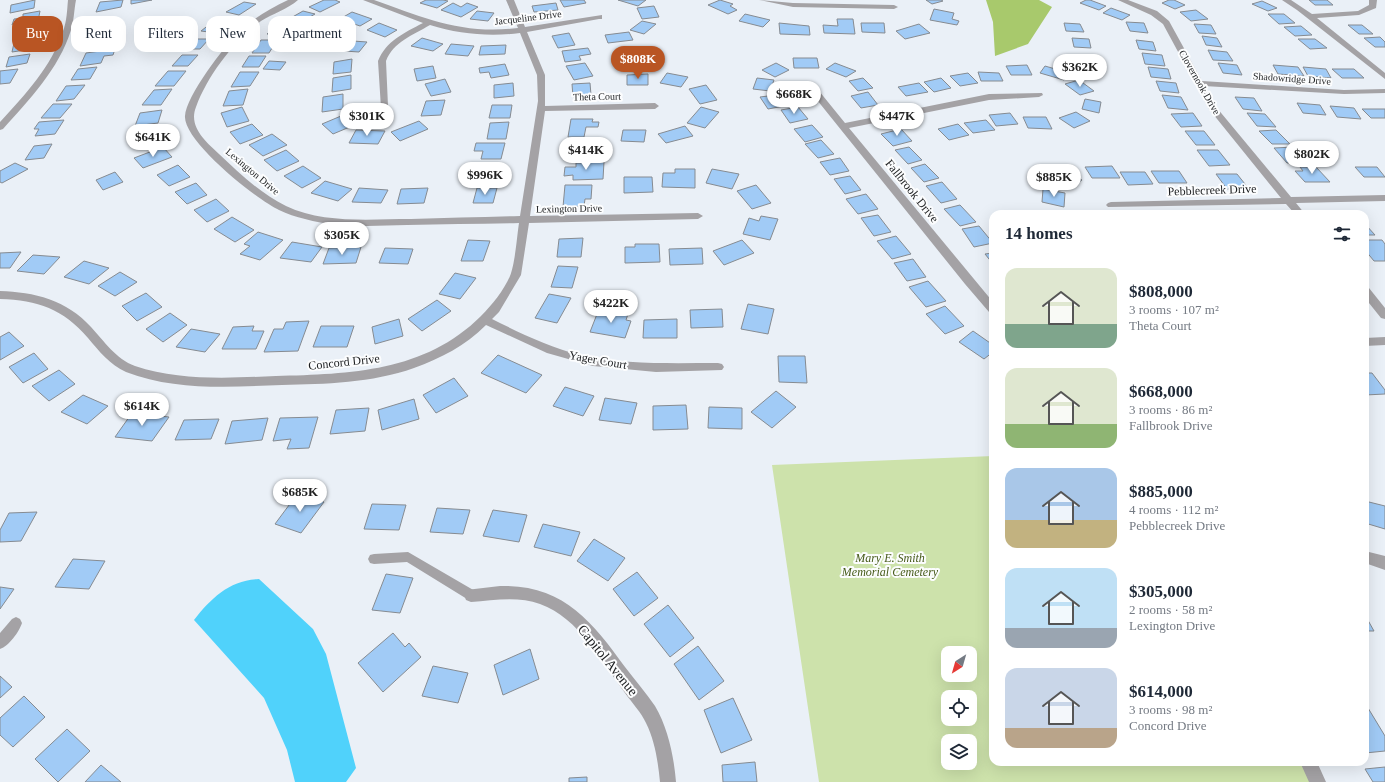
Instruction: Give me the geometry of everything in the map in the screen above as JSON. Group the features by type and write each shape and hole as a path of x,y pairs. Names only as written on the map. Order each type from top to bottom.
{"street":[{"path":"0,128 22,104 52,63 67,29 72,0"},
{"name":"Lexington Drive","path":"294,0 264,15 242,34 219,62 194,99 189,115 190,124 197,137 265,198 281,208 311,218 350,223 698,216"},
{"name":"Jacqueline Drive","path":"367,0 445,27 477,32 522,30 599,18"},
{"name":"Concord Drive","path":"0,295 27,297 56,306 80,321 106,352 127,367 150,376 188,381 320,379 378,374 419,362 439,354 462,340 485,320 506,296 516,275 540,109 541,75 510,0"},
{"path":"763,0 793,5 894,7"},
{"name":"Clovernook Drive","path":"1122,0 1154,13 1166,23 1213,109 1297,210"},
{"path":"1286,0 1310,16 1385,77"},
{"path":"1310,16 1359,13 1373,6 1372,0"},
{"path":"384,106 383,55 395,42 430,22"},
{"name":"Shadowridge Drive","path":"1198,83 1344,92 1385,91"},
{"name":"Fallbrook Drive","path":"812,88 968,281 989,304"},
{"path":"844,126 989,97 1039,95"},
{"name":"Theta Court","path":"540,109 655,106"},
{"name":"Pebblecreek Drive","path":"1111,205 1385,198"},
{"path":"1369,296 1385,315"},
{"name":"Yager Court","path":"485,320 521,338 569,356 593,362 646,368 718,366"},
{"path":"1369,342 1385,341"},
{"path":"1369,558 1385,563"},
{"name":"Capitol Avenue","path":"471,595 510,592 527,593 545,599 561,608 582,624 652,716 661,741 668,782"},
{"path":"1310,766 1318,782"}],"lane":[{"path":"374,559 408,557 471,595"},
{"path":"0,642 16,623"}],"green space":[{"path":"986,0 1039,0 1052,7 1028,44 995,56 993,22"},
{"name":"Mary E. Smith Memorial Cemetery","path":"989,456 989,766 1310,766 1318,782 819,782 772,465"}],"water":[{"path":"259,579 313,629 326,654 356,768 346,782 295,782 287,750 264,698 194,620 207,604 222,592 239,583"}],"building":[{"path":"35,0 34,8 10,13 11,5"},
{"path":"123,0 121,7 96,12 100,2"},
{"path":"131,0 152,0 131,4"},
{"path":"324,0 335,0 340,2 320,12 309,7"},
{"path":"426,0 448,1 437,8 420,3"},
{"path":"560,0 584,0 586,3 564,7"},
{"path":"618,0 646,0 638,6"},
{"path":"720,0 733,4 730,6 737,10 728,14 708,5"},
{"path":"926,0 941,0 943,1 932,4"},
{"path":"1086,0 1106,6 1099,10 1080,3"},
{"path":"1169,0 1174,0 1185,5 1175,9 1162,3"},
{"path":"1309,0 1327,0 1333,5 1315,5"},
{"path":"1262,1 1277,8 1268,11 1252,4"},
{"path":"244,2 256,4 239,15 226,12"},
{"path":"453,3 461,7 467,3 478,7 461,17 441,10"},
{"path":"556,3 558,10 534,12 532,6"},
{"path":"654,6 659,17 642,19 637,8"},
{"path":"1111,8 1130,15 1122,20 1103,13"},
{"path":"934,9 954,13 952,19 959,21 957,25 930,20"},
{"path":"1196,10 1208,19 1191,21 1180,12"},
{"path":"40,11 39,16 23,16 23,14"},
{"path":"303,11 315,14 312,16 294,16"},
{"path":"477,11 494,13 488,21 470,19"},
{"path":"352,12 372,19 360,26 356,25 356,16 345,16"},
{"path":"745,14 770,20 763,27 739,21"},
{"path":"1268,14 1284,14 1295,23 1279,24"},
{"path":"837,19 853,19 855,34 824,33 823,25 838,26"},
{"path":"642,21 656,24 644,34 630,30"},
{"path":"1126,22 1144,23 1148,33 1130,31"},
{"path":"379,23 397,30 385,37 367,30"},
{"path":"779,23 809,26 810,35 780,34"},
{"path":"861,23 884,23 885,33 862,32"},
{"path":"1064,23 1080,24 1084,32 1066,31"},
{"path":"919,24 930,33 905,39 896,31"},
{"path":"1194,24 1211,25 1216,34 1199,33"},
{"path":"1348,25 1362,25 1373,34 1359,34"},
{"path":"1301,26 1312,35 1295,36 1284,27"},
{"path":"206,27 206,32 201,31"},
{"path":"629,32 633,40 608,43 605,35"},
{"path":"569,33 575,45 558,48 552,36"},
{"path":"1202,36 1217,38 1222,47 1206,45"},
{"path":"1380,37 1385,42 1385,47 1375,47 1364,38"},
{"path":"422,38 443,44 433,51 411,46"},
{"path":"1072,38 1089,39 1091,48 1074,47"},
{"path":"198,39 206,39 206,42 200,49 198,49"},
{"path":"1298,39 1315,39 1327,48 1310,49"},
{"path":"261,40 268,40 269,53 252,53 260,52"},
{"path":"1136,40 1153,42 1156,51 1139,49"},
{"path":"356,41 367,42 359,52 356,52"},
{"path":"451,44 474,46 468,56 445,54"},
{"path":"506,45 505,54 479,55 481,46"},
{"path":"588,48 591,54 579,56 581,60 565,62 562,51"},
{"path":"1208,50 1227,52 1233,61 1213,60"},
{"path":"114,52 113,55 104,56 101,63 80,66 86,53"},
{"path":"1142,53 1162,55 1165,66 1145,64"},
{"path":"30,54 27,63 6,67 9,57"},
{"path":"182,55 198,55 188,66 172,66"},
{"path":"249,56 266,56 259,67 242,67"},
{"path":"793,58 817,58 819,68 794,68"},
{"path":"352,59 351,72 333,74 334,62"},
{"path":"269,61 286,62 280,70 263,69"},
{"path":"585,63 593,76 574,80 566,66"},
{"path":"776,63 789,70 775,77 762,70"},
{"path":"835,63 856,71 846,77 826,69"},
{"path":"1218,63 1237,65 1242,75 1223,73"},
{"path":"505,64 509,75 491,78 489,72 480,73 479,68"},
{"path":"1027,65 1032,75 1011,75 1006,66"},
{"path":"1273,65 1298,67 1304,76 1278,74"},
{"path":"433,66 436,78 417,81 414,69"},
{"path":"1045,66 1069,73 1064,80 1040,73"},
{"path":"97,67 90,79 71,80 78,69"},
{"path":"1148,67 1168,69 1171,79 1151,77"},
{"path":"1303,67 1326,69 1331,78 1308,76"},
{"path":"18,69 10,83 0,84 0,71"},
{"path":"1332,69 1354,69 1364,78 1342,78"},
{"path":"168,71 186,71 174,86 155,86"},
{"path":"240,72 259,72 250,86 231,87"},
{"path":"978,72 999,73 1003,81 981,81"},
{"path":"667,73 688,77 681,87 660,83"},
{"path":"968,73 978,83 960,86 950,76"},
{"path":"648,74 648,85 627,85 627,75"},
{"path":"351,75 351,89 332,92 333,78"},
{"path":"757,78 774,80 770,91 753,89"},
{"path":"863,78 873,88 858,91 849,81"},
{"path":"941,78 951,88 934,92 924,82"},
{"path":"445,79 451,92 431,96 425,84"},
{"path":"1079,80 1094,91 1080,95 1065,84"},
{"path":"1156,81 1176,83 1179,93 1160,91"},
{"path":"513,83 514,96 494,98 494,85"},
{"path":"590,83 591,95 573,97 572,84"},
{"path":"919,83 928,92 906,96 898,87"},
{"path":"85,85 74,99 56,101 66,86"},
{"path":"706,85 717,100 700,104 689,89"},
{"path":"172,89 161,105 142,105 154,90"},
{"path":"248,89 243,105 223,106 229,91"},
{"path":"868,92 878,105 861,108 851,96"},
{"path":"343,94 343,109 322,112 323,97"},
{"path":"776,95 784,106 768,109 760,97"},
{"path":"1162,95 1181,97 1188,110 1168,108"},
{"path":"1235,97 1254,98 1262,111 1243,109"},
{"path":"1085,99 1101,102 1099,113 1082,109"},
{"path":"445,100 441,115 421,116 426,101"},
{"path":"1297,103 1320,105 1326,115 1303,113"},
{"path":"53,104 72,104 60,118 41,118"},
{"path":"492,105 512,105 510,118 489,118"},
{"path":"1330,106 1354,108 1361,119 1337,117"},
{"path":"242,107 249,121 227,127 221,113"},
{"path":"701,107 719,112 705,128 687,123"},
{"path":"798,107 808,119 790,123 781,110"},
{"path":"1362,109 1385,109 1385,118 1371,118"},
{"path":"162,110 158,123 135,126 140,113"},
{"path":"1076,112 1090,121 1074,128 1059,118"},
{"path":"1010,113 1018,124 996,126 989,115"},
{"path":"1193,113 1202,126 1181,127 1171,114"},
{"path":"1247,113 1265,114 1276,127 1257,126"},
{"path":"341,116 352,126 333,134 322,124"},
{"path":"1023,117 1046,117 1052,129 1028,128"},
{"path":"571,119 593,119 592,122 599,122 598,127 586,127 584,137 568,137"},
{"path":"64,120 55,134 35,136 39,129 34,129 39,122"},
{"path":"986,120 995,130 973,133 964,123"},
{"path":"419,121 428,129 400,141 391,132"},
{"path":"509,122 506,139 487,139 490,123"},
{"path":"252,124 263,135 240,144 230,132"},
{"path":"958,124 969,135 949,140 938,129"},
{"path":"812,125 823,137 805,142 794,129"},
{"path":"685,126 693,136 666,143 658,134"},
{"path":"156,128 159,139 136,145 133,135"},
{"path":"901,129 912,141 893,146 881,134"},
{"path":"356,130 385,131 378,144 349,143"},
{"path":"623,130 646,130 644,142 621,141"},
{"path":"1276,130 1290,144 1272,144 1259,131"},
{"path":"1185,131 1204,131 1215,145 1196,145"},
{"path":"272,134 287,145 263,156 249,145"},
{"path":"568,140 587,140 585,157 566,158"},
{"path":"821,140 834,154 818,158 805,144"},
{"path":"476,143 505,143 501,159 481,159 483,151 474,151"},
{"path":"52,144 44,158 25,160 34,146"},
{"path":"163,147 172,157 143,168 134,158"},
{"path":"909,147 922,160 908,164 895,150"},
{"path":"1294,147 1307,162 1287,163 1274,148"},
{"path":"286,150 299,161 277,171 264,160"},
{"path":"1197,150 1218,150 1230,165 1209,166"},
{"path":"840,158 849,171 830,175 820,162"},
{"path":"604,162 603,179 573,180 573,175 564,176 565,167 576,167 576,163"},
{"path":"15,163 28,169 2,183 0,182 0,171"},
{"path":"925,164 939,178 924,182 911,168"},
{"path":"178,165 190,177 169,186 157,175"},
{"path":"303,166 321,178 302,188 284,176"},
{"path":"1112,166 1120,178 1092,178 1085,167"},
{"path":"502,167 499,180 478,181 481,168"},
{"path":"1300,167 1316,167 1330,182 1305,182 1295,171 1303,171"},
{"path":"1355,167 1377,167 1385,177 1364,177"},
{"path":"675,169 695,169 695,188 662,187 663,173 675,173"},
{"path":"712,169 739,174 732,189 706,183"},
{"path":"1064,170 1082,180 1068,189 1050,178"},
{"path":"1151,171 1179,171 1187,183 1159,183"},
{"path":"115,172 123,182 103,190 96,180"},
{"path":"1120,172 1145,172 1153,184 1128,185"},
{"path":"1216,174 1237,174 1249,189 1227,189"},
{"path":"850,176 861,190 845,194 834,179"},
{"path":"624,177 652,177 653,192 624,193"},
{"path":"325,181 352,189 338,201 311,193"},
{"path":"942,182 957,199 941,203 926,186"},
{"path":"196,183 207,195 187,204 175,192"},
{"path":"565,185 592,185 591,199 585,199 584,206 563,207"},
{"path":"756,185 771,203 752,209 737,191"},
{"path":"359,188 388,190 381,203 352,202"},
{"path":"428,188 424,203 397,204 401,189"},
{"path":"477,188 497,188 493,203 473,203"},
{"path":"1043,189 1065,193 1064,207 1042,202"},
{"path":"866,194 878,209 858,214 846,199"},
{"path":"216,199 229,211 207,222 194,210"},
{"path":"960,205 976,222 960,226 944,209"},
{"path":"878,215 891,232 874,236 861,218"},
{"path":"761,216 778,219 770,240 743,234 749,218 759,221"},
{"path":"232,217 254,230 235,242 214,229"},
{"path":"979,226 989,238 989,244 974,247 962,229"},
{"path":"1369,228 1375,235 1369,235"},
{"path":"258,232 283,240 260,260 240,254 250,246 244,244"},
{"path":"896,236 911,254 892,259 877,241"},
{"path":"583,238 581,257 557,257 559,239"},
{"path":"468,240 490,241 483,261 461,261"},
{"path":"742,240 754,253 724,265 713,251"},
{"path":"1369,240 1382,240 1385,244 1385,261 1374,261 1369,255"},
{"path":"292,242 322,247 311,262 280,258"},
{"path":"635,244 659,244 660,262 625,263 625,247 635,247"},
{"path":"361,247 356,263 323,264 329,248"},
{"path":"385,248 413,249 408,264 379,263"},
{"path":"702,248 703,264 670,265 669,249"},
{"path":"21,252 10,268 0,268 0,253"},
{"path":"985,254 989,254 989,259"},
{"path":"33,255 60,257 44,274 17,271"},
{"path":"913,259 926,277 907,281 894,263"},
{"path":"84,261 109,268 89,284 64,277"},
{"path":"558,266 578,267 572,288 551,287"},
{"path":"120,272 137,282 115,296 98,286"},
{"path":"455,273 476,278 460,299 439,294"},
{"path":"928,281 946,301 926,307 909,287"},
{"path":"146,293 162,307 137,321 122,306"},
{"path":"549,294 571,298 557,323 535,318"},
{"path":"437,300 451,311 422,331 408,319"},
{"path":"748,304 774,309 768,334 741,329"},
{"path":"945,306 964,326 945,334 926,314"},
{"path":"599,309 628,314 626,320 631,321 625,338 590,332"},
{"path":"722,309 723,327 691,328 690,310"},
{"path":"170,313 187,325 163,342 146,329"},
{"path":"399,319 403,336 375,344 372,327"},
{"path":"677,319 677,338 643,338 644,320"},
{"path":"309,321 298,351 264,352 274,329 283,329 286,322"},
{"path":"254,326 252,331 264,331 256,349 222,349 233,327"},
{"path":"321,326 354,326 347,347 313,347"},
{"path":"191,329 220,334 205,352 176,347"},
{"path":"973,331 989,342 989,355 984,359 959,342"},
{"path":"9,332 24,346 0,360 0,337"},
{"path":"34,353 48,369 23,383 9,367"},
{"path":"498,355 542,375 526,393 481,373"},
{"path":"778,356 805,356 807,383 779,382"},
{"path":"59,370 75,384 49,401 32,386"},
{"path":"1369,373 1372,373 1385,390 1385,394 1369,395"},
{"path":"454,378 468,396 436,413 423,395"},
{"path":"565,387 594,396 583,416 553,406"},
{"path":"776,391 796,407 772,428 751,412"},
{"path":"83,395 108,406 87,424 61,412"},
{"path":"605,398 637,403 631,424 599,420"},
{"path":"414,399 419,419 382,430 378,410"},
{"path":"686,405 688,429 653,430 653,406"},
{"path":"709,407 742,408 742,429 708,428"},
{"path":"369,408 365,431 330,434 336,410"},
{"path":"132,413 169,417 152,441 115,437"},
{"path":"318,417 309,448 287,449 291,439 273,441 280,418"},
{"path":"268,418 262,440 225,444 232,421"},
{"path":"219,419 211,439 175,440 184,420"},
{"path":"298,493 324,502 301,533 275,524"},
{"path":"1369,502 1385,506 1385,529 1369,524"},
{"path":"372,504 406,505 399,530 364,529"},
{"path":"437,508 470,510 463,534 430,532"},
{"path":"493,510 527,515 519,542 483,536"},
{"path":"37,512 21,541 0,542 0,530 9,513"},
{"path":"543,524 580,532 571,556 534,547"},
{"path":"594,539 625,558 608,581 577,561"},
{"path":"73,559 105,561 89,589 55,587"},
{"path":"637,572 658,598 634,616 613,589"},
{"path":"386,574 413,578 400,613 372,610"},
{"path":"0,587 14,589 0,609"},
{"path":"668,605 694,638 670,657 644,624"},
{"path":"1369,622 1374,631 1369,631"},
{"path":"393,633 405,647 409,643 421,657 383,692 358,663"},
{"path":"698,646 724,681 699,700 674,664"},
{"path":"530,649 539,679 503,695 494,665"},
{"path":"433,666 468,673 458,703 422,696"},
{"path":"0,676 12,687 0,698"},
{"path":"24,696 45,717 13,747 0,735 0,718"},
{"path":"733,698 752,740 721,753 704,710"},
{"path":"1369,710 1385,736 1385,751 1369,753"},
{"path":"67,729 90,751 58,782 35,759"},
{"path":"755,762 757,782 723,782 722,765"},
{"path":"101,765 121,782 85,782"},
{"path":"1385,767 1385,782 1373,782 1365,769"},
{"path":"587,777 587,782 569,782 569,778"}]}
